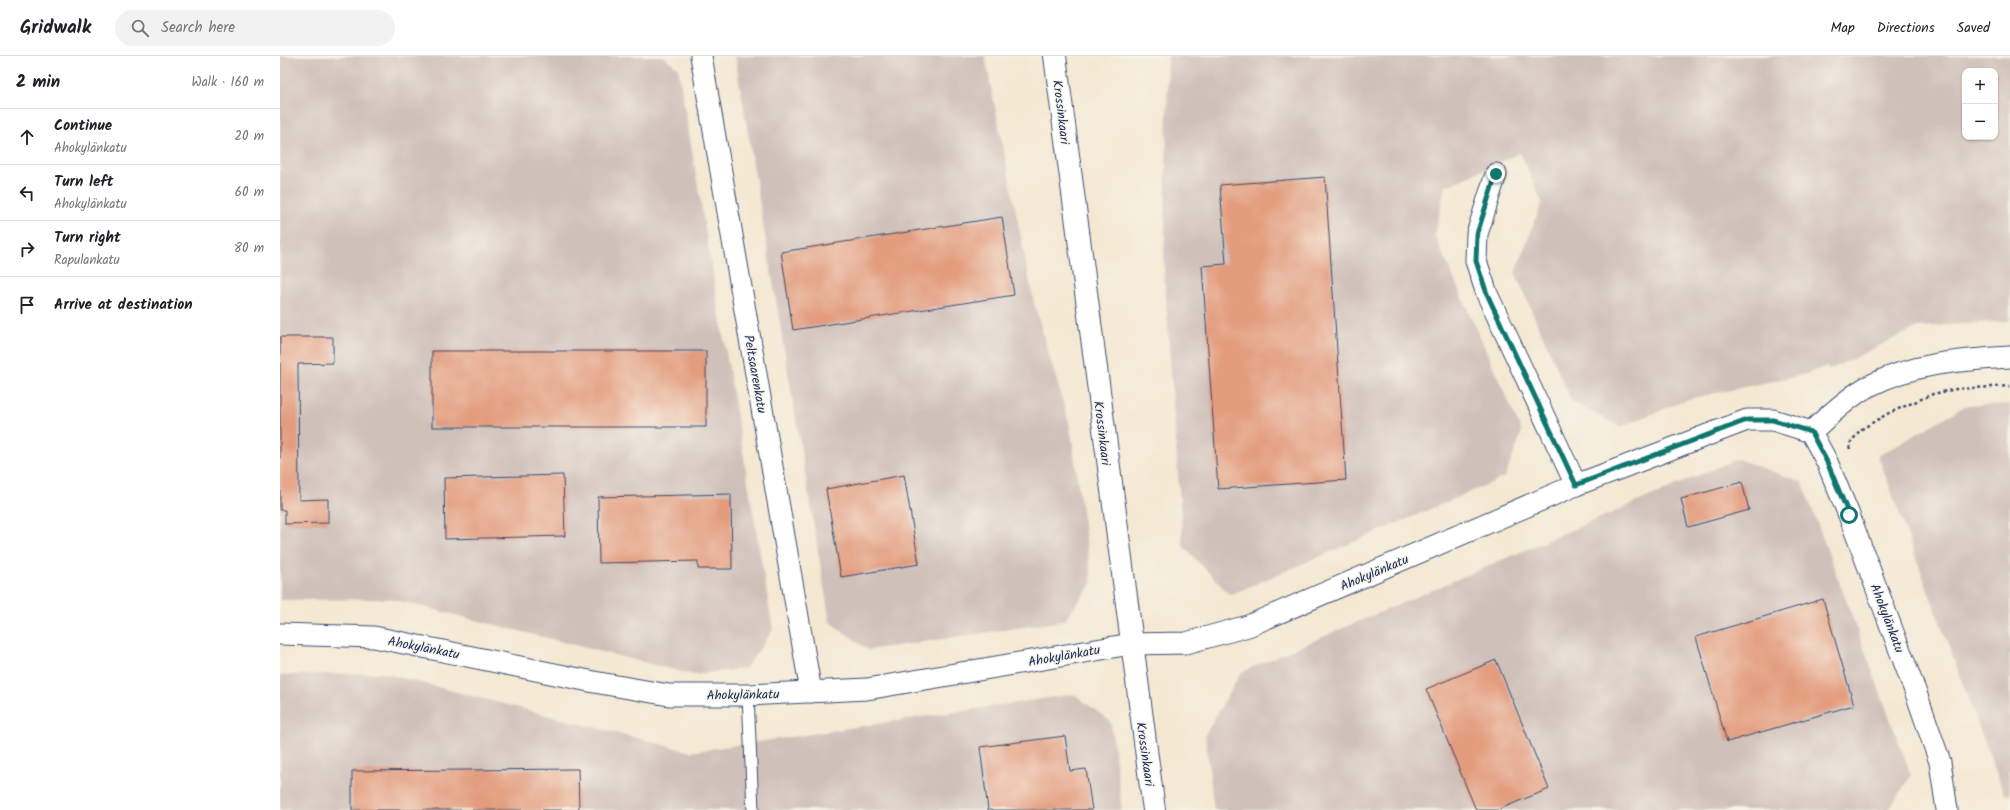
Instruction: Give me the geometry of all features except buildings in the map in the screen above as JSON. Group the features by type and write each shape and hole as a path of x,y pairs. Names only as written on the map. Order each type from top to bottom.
{"street":[{"name":"Peltsaarenkatu","path":"701,56 810,692"},
{"name":"Krossinkaari","path":"1055,56 1154,810"},
{"path":"1496,174 1477,234 1476,261 1487,294 1576,485"},
{"path":"1811,432 1868,386 1913,368 1954,361 2010,357"},
{"name":"Ahokylänkatu","path":"280,634 374,637 594,682 669,695 748,695 867,689 1131,644 1186,643 1248,626 1576,485 1747,420 1773,420 1811,432 1827,462 1849,515 1917,696 1940,762 1947,810"}],"lane":[{"path":"748,695 753,810"}],"path":[{"path":"1850,452 1849,444 1860,430 1889,413 1933,394 1956,389 2010,386"}],"shaded area":[{"path":"280,56 663,56 678,68 773,630 746,668 694,675 392,599 280,600"},
{"path":"735,56 985,56 1034,303 1070,426 1092,583 1064,621 868,650 830,622"},
{"path":"1168,56 2010,56 2010,321 1918,327 1829,370 1827,366 1806,374 1688,399 1621,427 1572,402 1515,273 1542,202 1520,153 1445,187 1435,236 1522,432 1505,477 1230,595 1183,546 1164,274"},
{"path":"2010,404 2010,795 2004,794 1878,456 1965,406"},
{"path":"1737,459 1802,482 1911,775 1889,810 1214,810 1205,735 1241,672"},
{"path":"383,673 691,752 1074,694 1111,722 1122,810 280,810 280,675"}],"route":[{"path":"1496,174 1477,234 1476,261 1487,294 1576,485 1747,420 1773,420 1811,432 1827,462 1849,515"}]}
